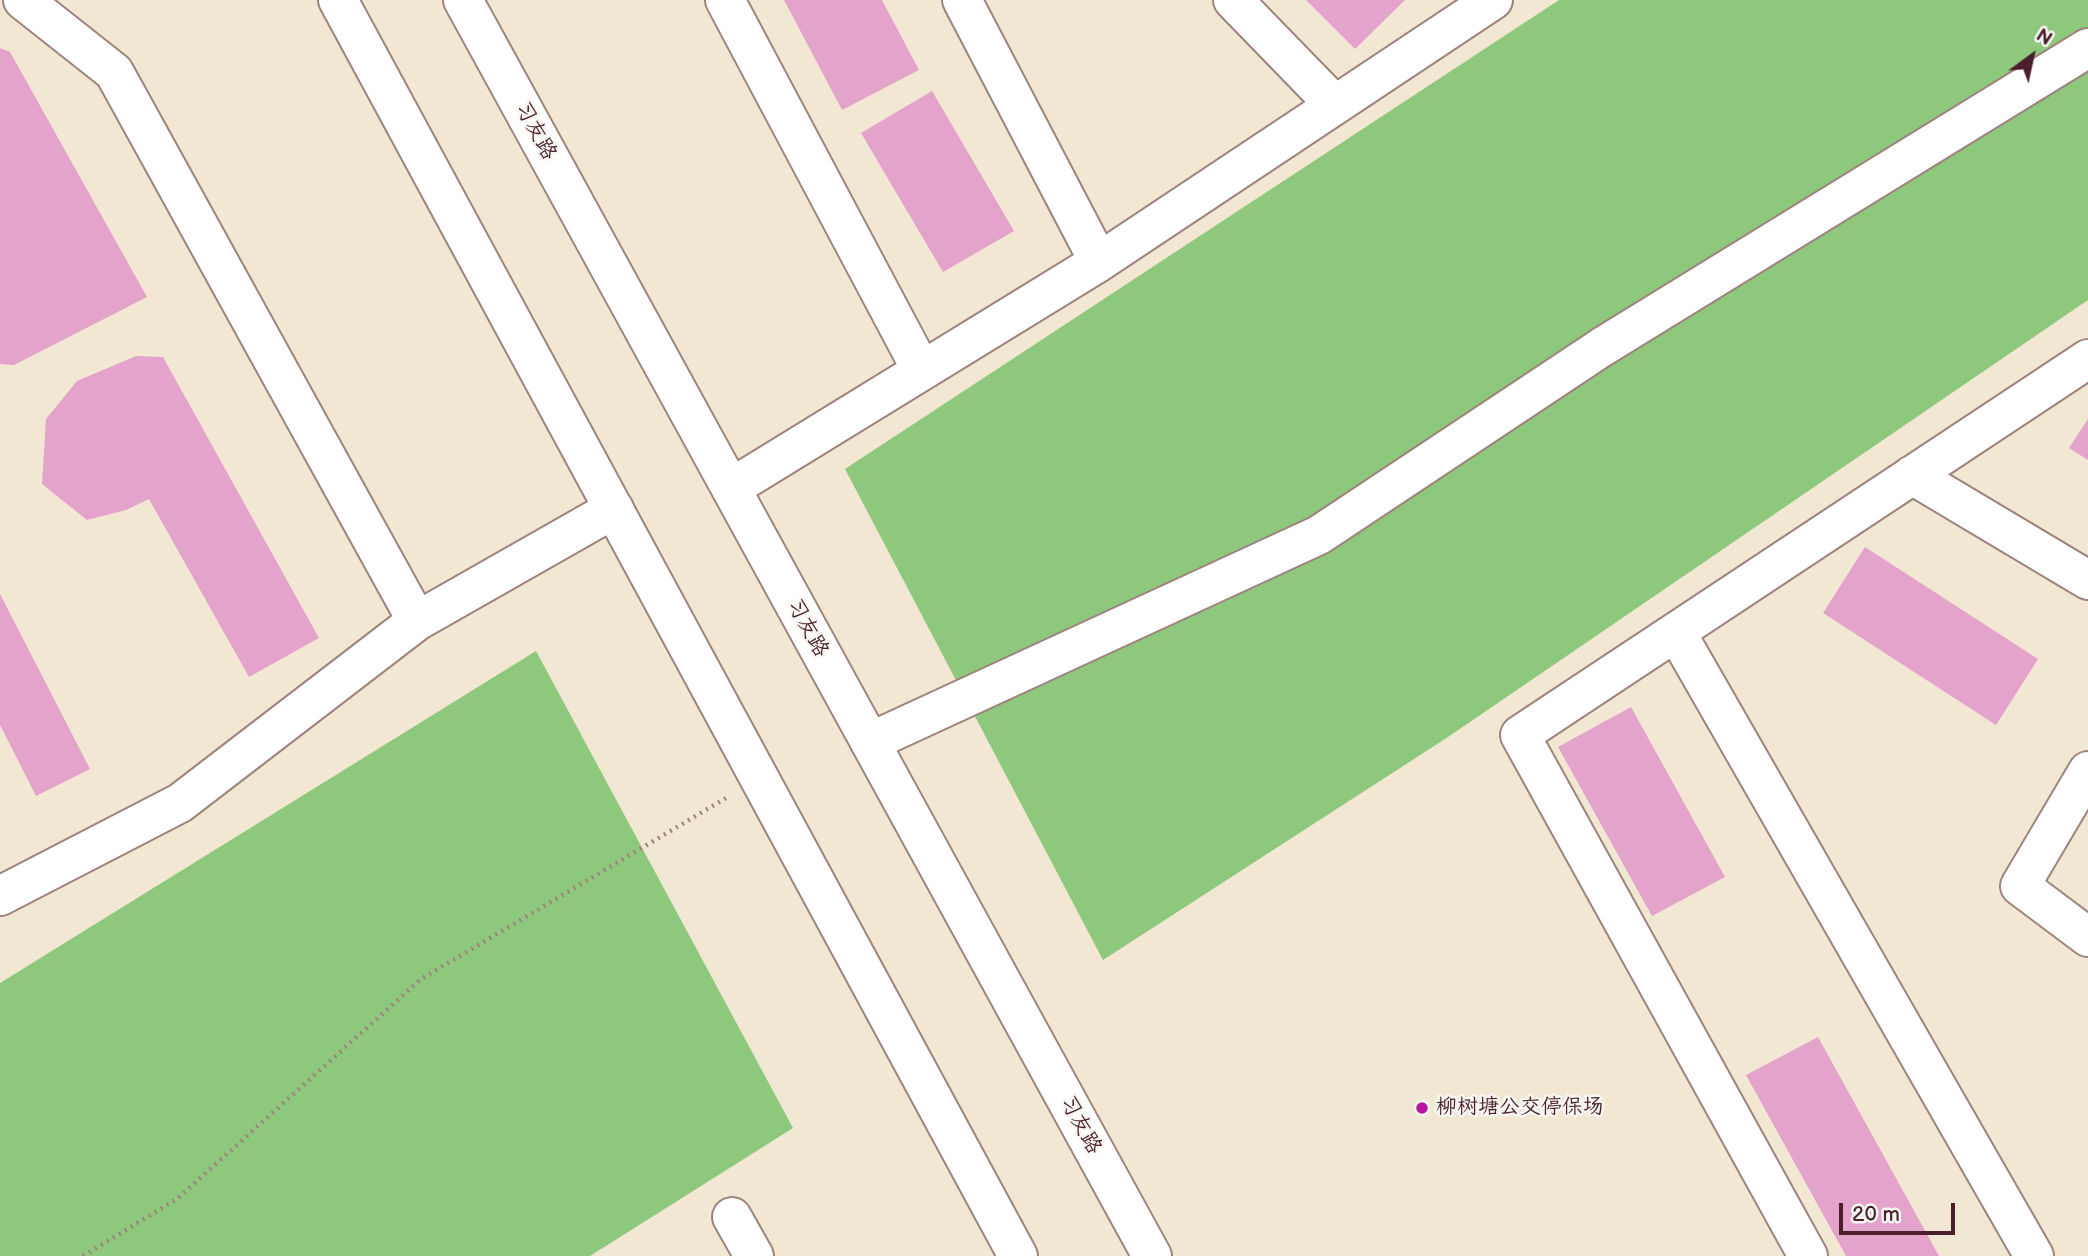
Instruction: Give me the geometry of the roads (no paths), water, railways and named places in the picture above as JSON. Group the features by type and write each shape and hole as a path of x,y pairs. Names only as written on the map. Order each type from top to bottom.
{"main road":[{"path":"23,0 114,72 417,621"},
{"path":"338,0 1018,1256"},
{"name":"习友路","path":"463,0 1152,1256"},
{"path":"725,0 922,371"},
{"path":"962,0 1099,262"},
{"path":"1233,0 1335,105"},
{"path":"731,488 1099,262 1335,105 1472,5"},
{"path":"870,742 1319,535 1602,347 2088,48"},
{"path":"1808,1256 1520,736 2088,359"},
{"path":"1912,475 2088,580"},
{"path":"0,896 180,803 417,621 614,509"},
{"path":"1676,632 2034,1256"},
{"path":"2088,771 2020,886 2088,937"},
{"path":"732,1217 754,1256"}],"place":[{"name":"柳树塘公交停保场","path":"1422,1108"}]}
